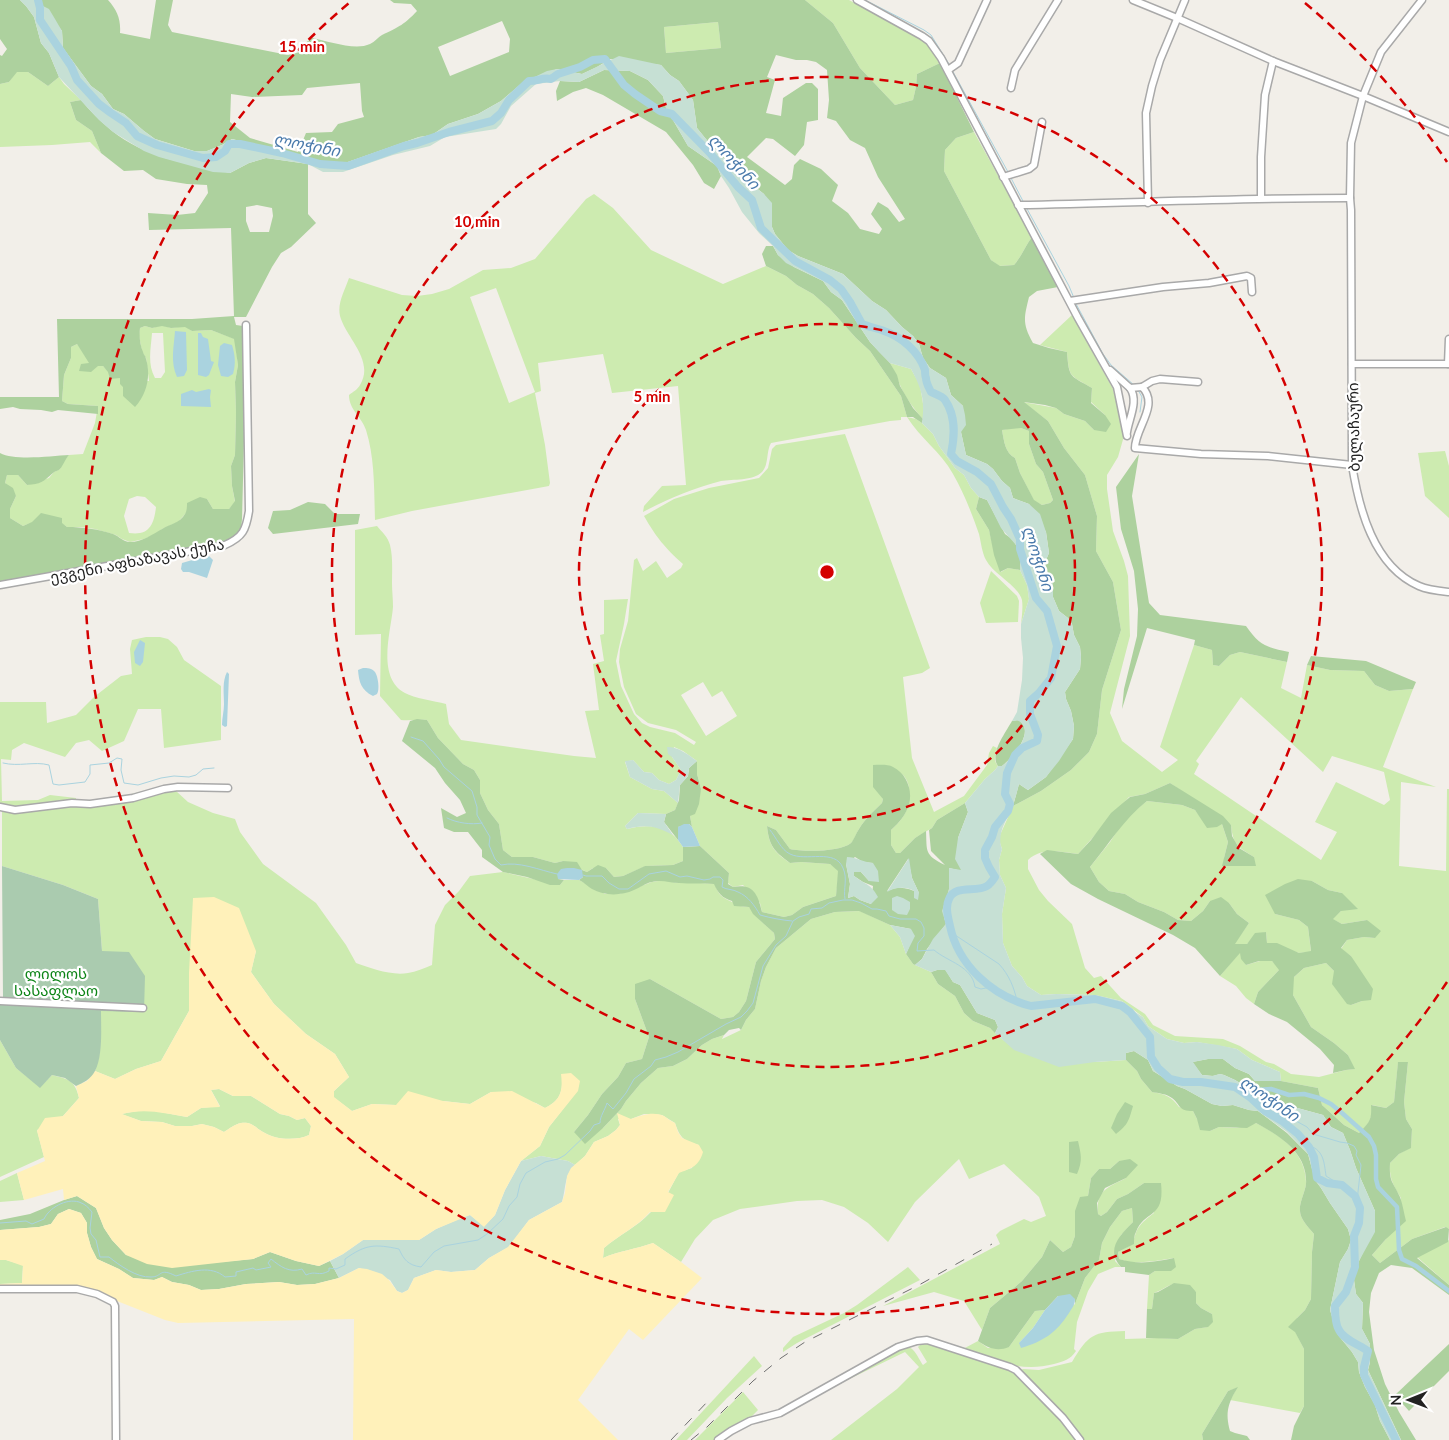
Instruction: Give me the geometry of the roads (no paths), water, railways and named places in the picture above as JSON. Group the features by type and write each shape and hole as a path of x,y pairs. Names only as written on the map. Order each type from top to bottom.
{"street":[{"path":"857,0 922,36 935,49 948,70 1078,318 1117,387 1127,436 1134,399 1133,392 1105,364"},
{"path":"948,70 958,63 986,0"},
{"path":"1010,88 1015,70 1058,0"},
{"path":"1132,0 1272,61 1449,132"},
{"path":"1148,203 1146,113 1160,60 1185,0"},
{"name":"ბულაჩაური","path":"1422,0 1381,52 1363,96 1351,143 1352,465 1360,506 1366,525 1388,562 1418,586 1449,592"},
{"path":"1261,198 1261,157 1265,94 1272,61"},
{"path":"1003,177 1029,169 1034,165 1042,122"},
{"path":"1018,205 1148,203 1261,198 1350,198"},
{"path":"1070,301 1154,288 1209,283 1247,276 1250,278 1252,292"},
{"name":"ევგენი აფხაზავას ქუჩა","path":"0,585 224,545 242,534 247,525 249,511 246,325"},
{"path":"1352,364 1449,364 1449,339"},
{"path":"1130,388 1142,387 1160,379 1198,382"},
{"path":"1142,387 1146,393 1148,406 1136,438 1135,448 1201,454 1268,456 1352,465"},
{"path":"0,807 15,810 72,803 90,804 133,798 178,787 228,788"},
{"path":"0,1001 143,1008"},
{"path":"0,1289 77,1289 97,1294 113,1302 115,1310 116,1440"},
{"path":"718,1440 730,1430 750,1420 780,1413 898,1347 927,1340 1016,1370 1063,1418 1080,1440"}],"water":[{"path":"175,331 186,332 187,370 184,376 177,377 173,360"},
{"path":"198,333 201,333 203,337 208,339 211,361 214,362 209,375 206,377 198,375"},
{"path":"224,343 232,345 234,356 235,366 233,374 228,377 221,376 218,365 220,346"},
{"path":"192,390 196,392 211,390 211,407 181,406 181,394"},
{"path":"206,556 213,560 207,578 183,572 181,569 182,563"},
{"path":"140,640 145,643 143,662 140,666 135,663 134,652"},
{"path":"363,668 371,669 376,674 378,689 377,694 373,696 363,688 360,682 358,670"},
{"path":"227,672 229,674 227,726 225,727 222,725 222,722 224,684"},
{"path":"689,824 692,827 700,846 683,847 678,840 678,827"},
{"path":"561,869 582,870 583,877 579,880 558,879 557,874"},
{"path":"1070,1294 1075,1299 1073,1306 1059,1326 1043,1339 1021,1348 1019,1343 1033,1328 1045,1310 1058,1296"}],"waterway":[{"name":"ლოჭინი","path":"38,0 40,20 71,66 77,80 99,104 126,123 137,136 157,145 203,158 216,157 225,151 229,144 240,144 320,164 348,166 404,146 492,121 501,113 509,100 529,81 545,78 551,79 558,74 580,67 593,60 605,59 624,85 660,111 672,114 710,153 738,187 752,200 761,228 795,261 830,280 841,289 862,324 897,337 914,351 925,370 926,382 931,392 944,399 949,406 953,419 954,433 951,454 957,461 977,472 991,484 1011,519 1020,539 1020,549 1036,598 1047,611 1057,646 1051,678 1030,701 1030,714 1038,735 1037,741 1022,748 1015,755 1007,773 1005,794 1010,804 1008,811 995,827 985,850 985,858 995,877 988,885 982,888 961,890 952,894 949,899 947,909 954,940 969,966 979,977 990,987 1017,1001 1031,1006 1095,999 1122,1006 1130,1012 1150,1037 1151,1057 1158,1068 1170,1079 1235,1087 1298,1134 1309,1147 1314,1157 1317,1178 1327,1183 1342,1185 1355,1196 1360,1208 1359,1223 1354,1236 1355,1267 1346,1292 1335,1306 1336,1322 1341,1334 1368,1351 1364,1375 1396,1440"},
{"path":"865,0 931,35 949,64"},
{"path":"952,70 1008,172"},
{"path":"1011,178 1024,203"},
{"path":"1026,207 1074,298"},
{"path":"1075,302 1103,354 1111,365 1134,385"},
{"path":"1138,390 1142,397 1140,412"},
{"path":"411,737 423,741 444,767 472,791 477,807 477,815 490,837 489,845 495,859 501,865 522,865 557,874"},
{"path":"3,763 49,765 53,784 59,785 85,782 90,774 90,765 109,763 117,758 122,759 121,770 124,783 138,785 161,778 174,776 189,777 196,775 203,769 214,768"},
{"path":"447,818 464,823 482,823"},
{"path":"770,830 781,846 790,854 804,857 834,858 839,862 845,876 845,899"},
{"path":"583,875 602,876 619,889 628,889 649,874 666,871 680,877 687,876 704,880 720,877 723,880 722,887 745,896 760,915 792,921"},
{"path":"0,1223 26,1221 32,1224 44,1219 58,1205 69,1201 79,1202 92,1212 91,1234 96,1240 100,1257 109,1257 128,1270 146,1277 155,1277 163,1272 176,1276 201,1270 214,1271 225,1277 236,1276 236,1272 253,1268 256,1270 271,1267 268,1263 271,1259 285,1268 293,1270 302,1269 306,1275 322,1273 329,1271 329,1268 336,1269 345,1265 345,1259 359,1250 371,1246 399,1249 407,1261 421,1267 434,1252 444,1246 478,1240 487,1234 503,1219 509,1206 517,1197 520,1184 526,1173 545,1162 565,1155 594,1125 600,1123 607,1103 613,1109 634,1079 651,1066 655,1060 678,1052 741,1017 753,1003 763,966 776,945 786,936 793,921 809,914 811,909 822,908 829,903 852,900 872,909 886,911 889,916 900,919 916,919 921,922 924,928 924,936 918,943 917,951 934,950 964,969 973,980 975,987 981,989 991,987"},
{"path":"952,933 999,964 1011,981 1017,1001"},
{"path":"1241,1091 1271,1089 1289,1095 1304,1094 1319,1098 1331,1104 1369,1137 1376,1155 1378,1187 1397,1207 1399,1250 1402,1259 1416,1266 1449,1291"},
{"path":"1269,1113 1287,1116 1307,1127 1313,1134 1354,1146 1361,1165 1357,1201"},
{"path":"1307,1145 1320,1153 1324,1161 1326,1176 1339,1184"}],"railway":[{"path":"691,1440 707,1427 753,1381 781,1358 805,1342 919,1285 992,1244"},
{"path":"671,1440 709,1400"}],"park label":[{"name":"ლილოს სასაფლაო","path":"56,982"}]}
